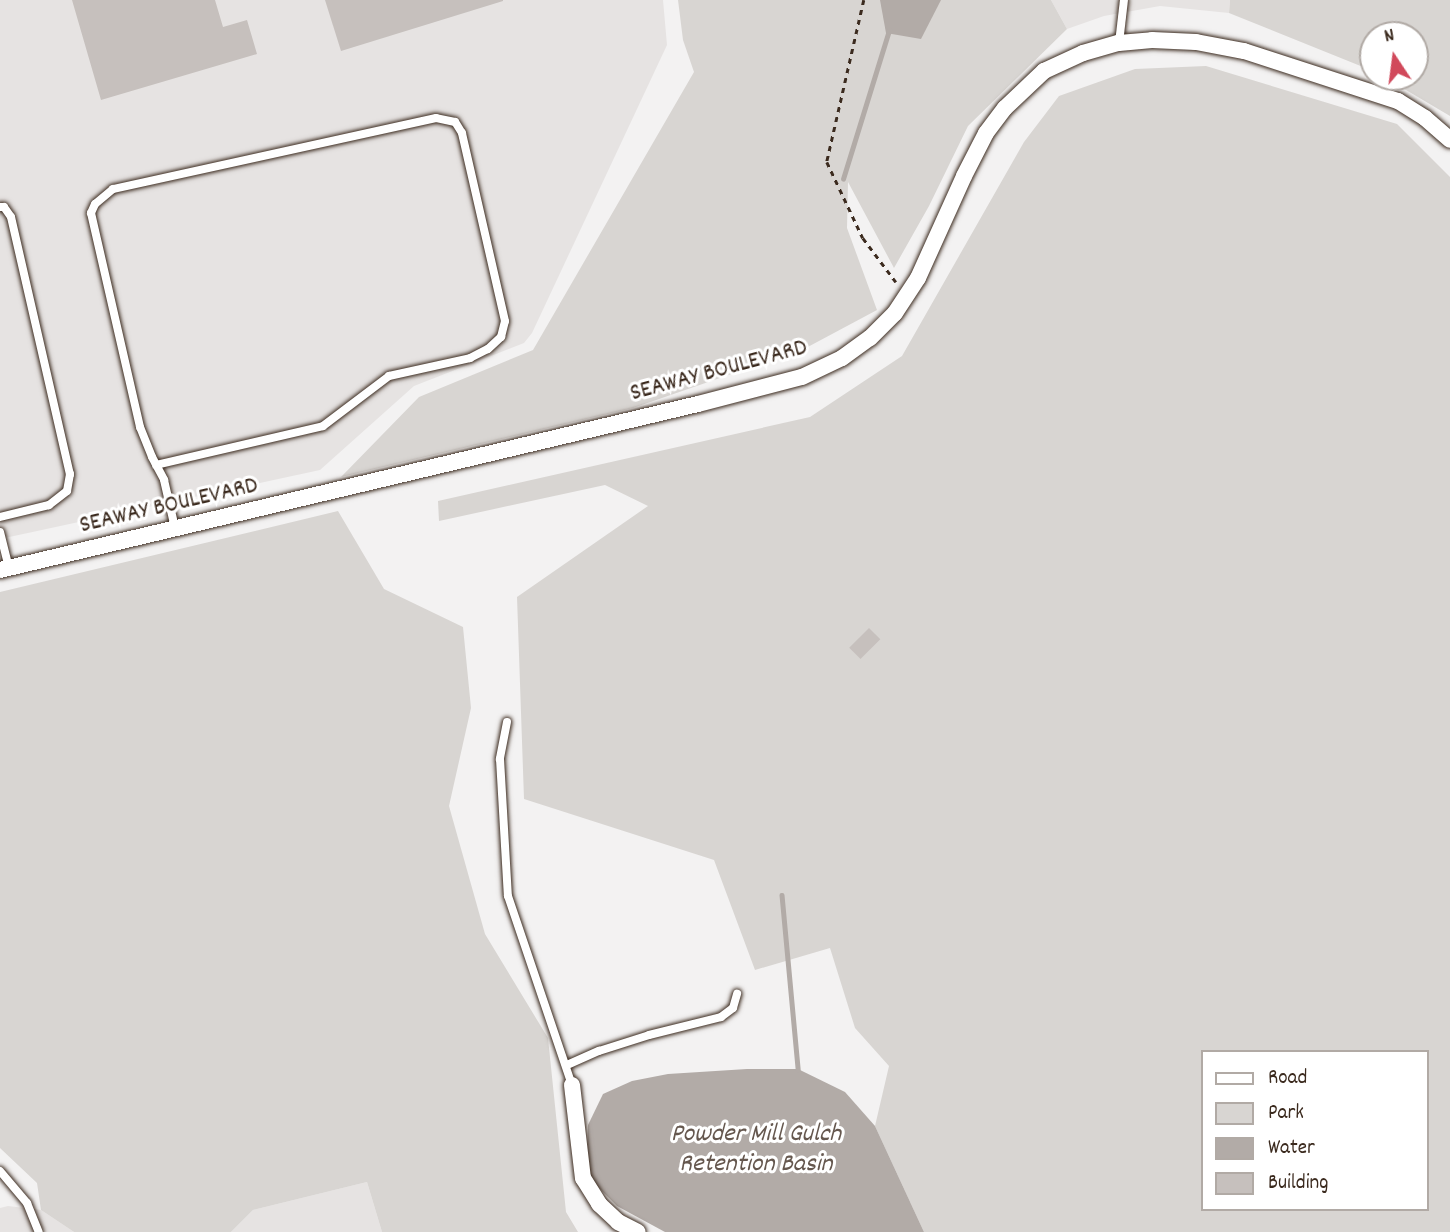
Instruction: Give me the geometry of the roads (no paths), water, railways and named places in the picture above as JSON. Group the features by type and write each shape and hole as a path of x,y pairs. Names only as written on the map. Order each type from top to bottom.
{"street":[{"name":"SEAWAY BOULEVARD","path":"4,569 802,377 842,358 870,338 895,313 906,296 933,249 964,176 986,133 1006,108 1044,71 1083,53 1119,43 1152,40 1196,42 1300,67 1398,102 1425,118 1450,140"},
{"path":"572,1085 583,1178 599,1204 618,1222 638,1232"}],"lane":[{"path":"1119,43 1124,0"},
{"path":"156,465 323,426 389,376 470,358 488,349 501,337 505,321 463,133 455,122 436,118 113,189 95,204 91,213 140,427 156,465 164,480 175,528"},
{"path":"0,206 4,207 11,217 70,474 67,491 49,505 0,516"},
{"path":"0,532 4,569"},
{"path":"507,723 500,759 508,896 572,1085"},
{"path":"567,1065 637,1039 722,1017 733,1008 737,994"},
{"path":"0,1171 27,1203 40,1232"}],"water":[{"path":"880,0 941,0 921,39 886,33"},
{"name":"Powder Mill Gulch Retention Basin","path":"798,1069 845,1092 875,1126 924,1232 665,1232 617,1206 596,1185 589,1173 587,1158 588,1125 603,1094 632,1081 668,1074"}],"waterway":[{"path":"843,179 889,30"},
{"path":"782,895 798,1069"}]}
